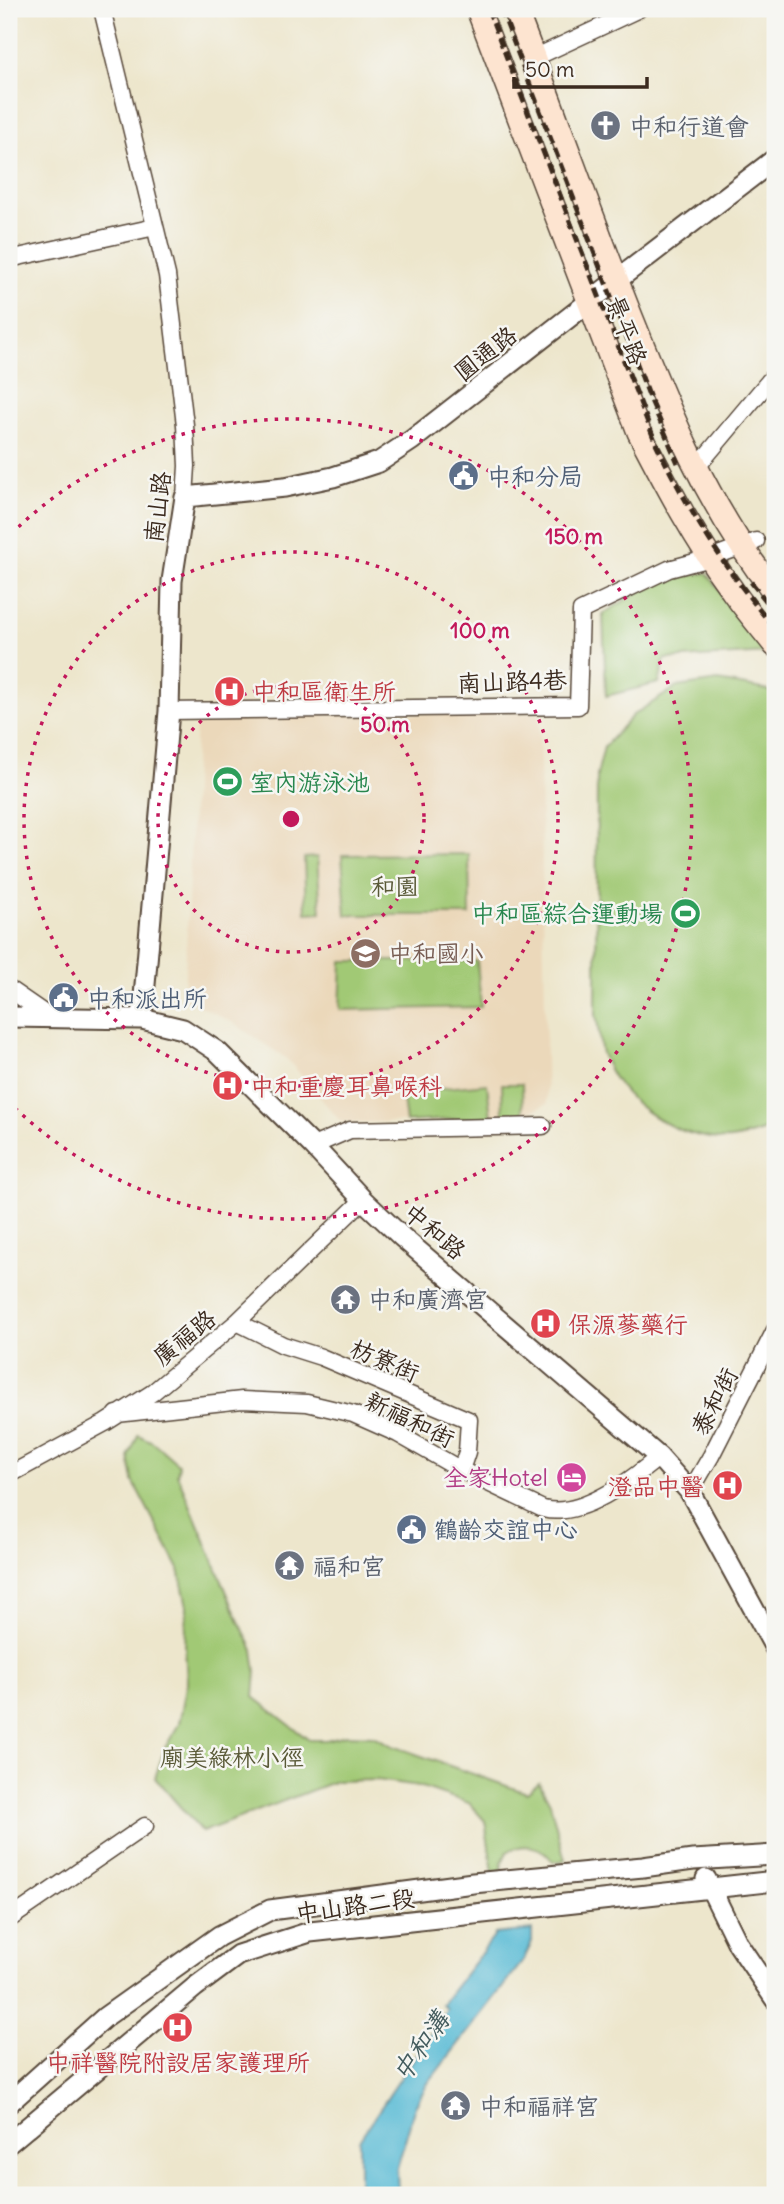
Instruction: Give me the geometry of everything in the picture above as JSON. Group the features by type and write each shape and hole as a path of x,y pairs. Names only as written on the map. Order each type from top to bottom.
{"main road":[{"name":"景平路","path":"478,9 639,432 710,558 732,591 775,645"},
{"name":"景平路","path":"515,9 669,414 710,496 749,544 775,593"}],"street":[{"name":"南山路","path":"102,9 167,275 187,466 172,581 169,711 142,1019"},
{"path":"534,58 639,9"},
{"name":"圓通路","path":"184,497 285,487 333,477 379,463 775,159"},
{"path":"9,259 155,226"},
{"path":"696,468 775,374"},
{"name":"南山路4巷","path":"169,711 578,706 581,611 669,569 749,544"},
{"path":"9,989 51,1018"},
{"name":"中和路","path":"9,1017 142,1019 183,1030 218,1052 402,1237 660,1457 690,1492 775,1648"},
{"path":"313,1146 350,1130 543,1126"},
{"name":"廣福路","path":"9,1475 105,1423 152,1392 237,1322 363,1200"},
{"name":"枋寮街","path":"237,1322 283,1345 321,1357 469,1420 467,1452 461,1470"},
{"name":"泰和街","path":"690,1492 775,1330"},
{"name":"新福和街","path":"117,1414 242,1400 307,1403 353,1414 398,1434 461,1470 543,1509 556,1512 602,1496 660,1457"},
{"path":"11,1918 145,1826"},
{"name":"中山路二段","path":"9,2103 105,2017 219,1936 270,1910 473,1883 693,1860 775,1855"},
{"path":"693,1860 712,1888 738,1944 775,1999"},
{"name":"中山路二段","path":"9,2143 195,1987 238,1955 310,1932 775,1881"}],"shaded area":[{"name":"中和國小","path":"539,713 547,1104 523,1115 503,1114 406,1122 341,1122 287,1059 232,1022 184,998 196,719"}],"green space":[{"path":"707,573 768,653 665,659 659,683 606,696 603,614 662,577"},
{"name":"中和區綜合運動場","path":"718,681 768,690 775,696 775,1126 732,1139 700,1136 681,1130 648,1112 633,1100 620,1086 602,1053 596,1015 597,775 604,747 633,715 677,687"},
{"name":"和園","path":"469,854 470,915 346,915 342,855"},
{"path":"317,857 321,912 306,913 304,858"},
{"path":"342,961 477,961 481,1007 340,1010"},
{"path":"487,1084 491,1117 406,1122 402,1092"},
{"path":"502,1084 522,1084 523,1115 503,1114"},
{"name":"廟美綠林小徑","path":"138,1435 153,1442 179,1465 177,1474 253,1650 256,1671 254,1697 309,1740 326,1740 346,1735 373,1736 393,1746 527,1793 539,1783 550,1803 565,1860 553,1862 538,1849 520,1847 507,1852 502,1862 502,1870 493,1872 485,1821 469,1803 419,1786 377,1780 336,1781 202,1832 155,1778 165,1748 179,1724 187,1682 187,1606 179,1569 133,1481 129,1456"}],"water":[{"path":"532,1930 532,1942 523,1961 428,2083 415,2106 397,2168 398,2195 361,2195 359,2140 447,2009 442,2004 495,1934"}],"railway":[{"path":"488,9 655,441 680,491 709,539 740,585 775,628"},
{"path":"501,9 650,398 678,463"},
{"path":"751,582 775,612"}],"place":[{"name":"中和行道會","path":"606,126"},
{"name":"中和分局","path":"464,476"},
{"name":"中和區衛生所","path":"229,691"},
{"name":"室內游泳池","path":"227,782"},
{"name":"中和區綜合運動場","path":"686,913"},
{"name":"中和國小","path":"365,953"},
{"name":"中和派出所","path":"64,998"},
{"name":"中和重慶耳鼻喉科","path":"227,1086"},
{"name":"中和廣濟宮","path":"345,1299"},
{"name":"保源蔘藥行","path":"545,1324"},
{"name":"全家Hotel","path":"571,1477"},
{"name":"澄品中醫","path":"727,1486"},
{"name":"鶴齡交誼中心","path":"411,1529"},
{"name":"福和宮","path":"290,1566"},
{"name":"中祥醫院附設居家護理所","path":"178,2028"},
{"name":"中和福祥宮","path":"456,2106"}],"water label":[{"name":"中和溝","path":"420,2046"}]}
